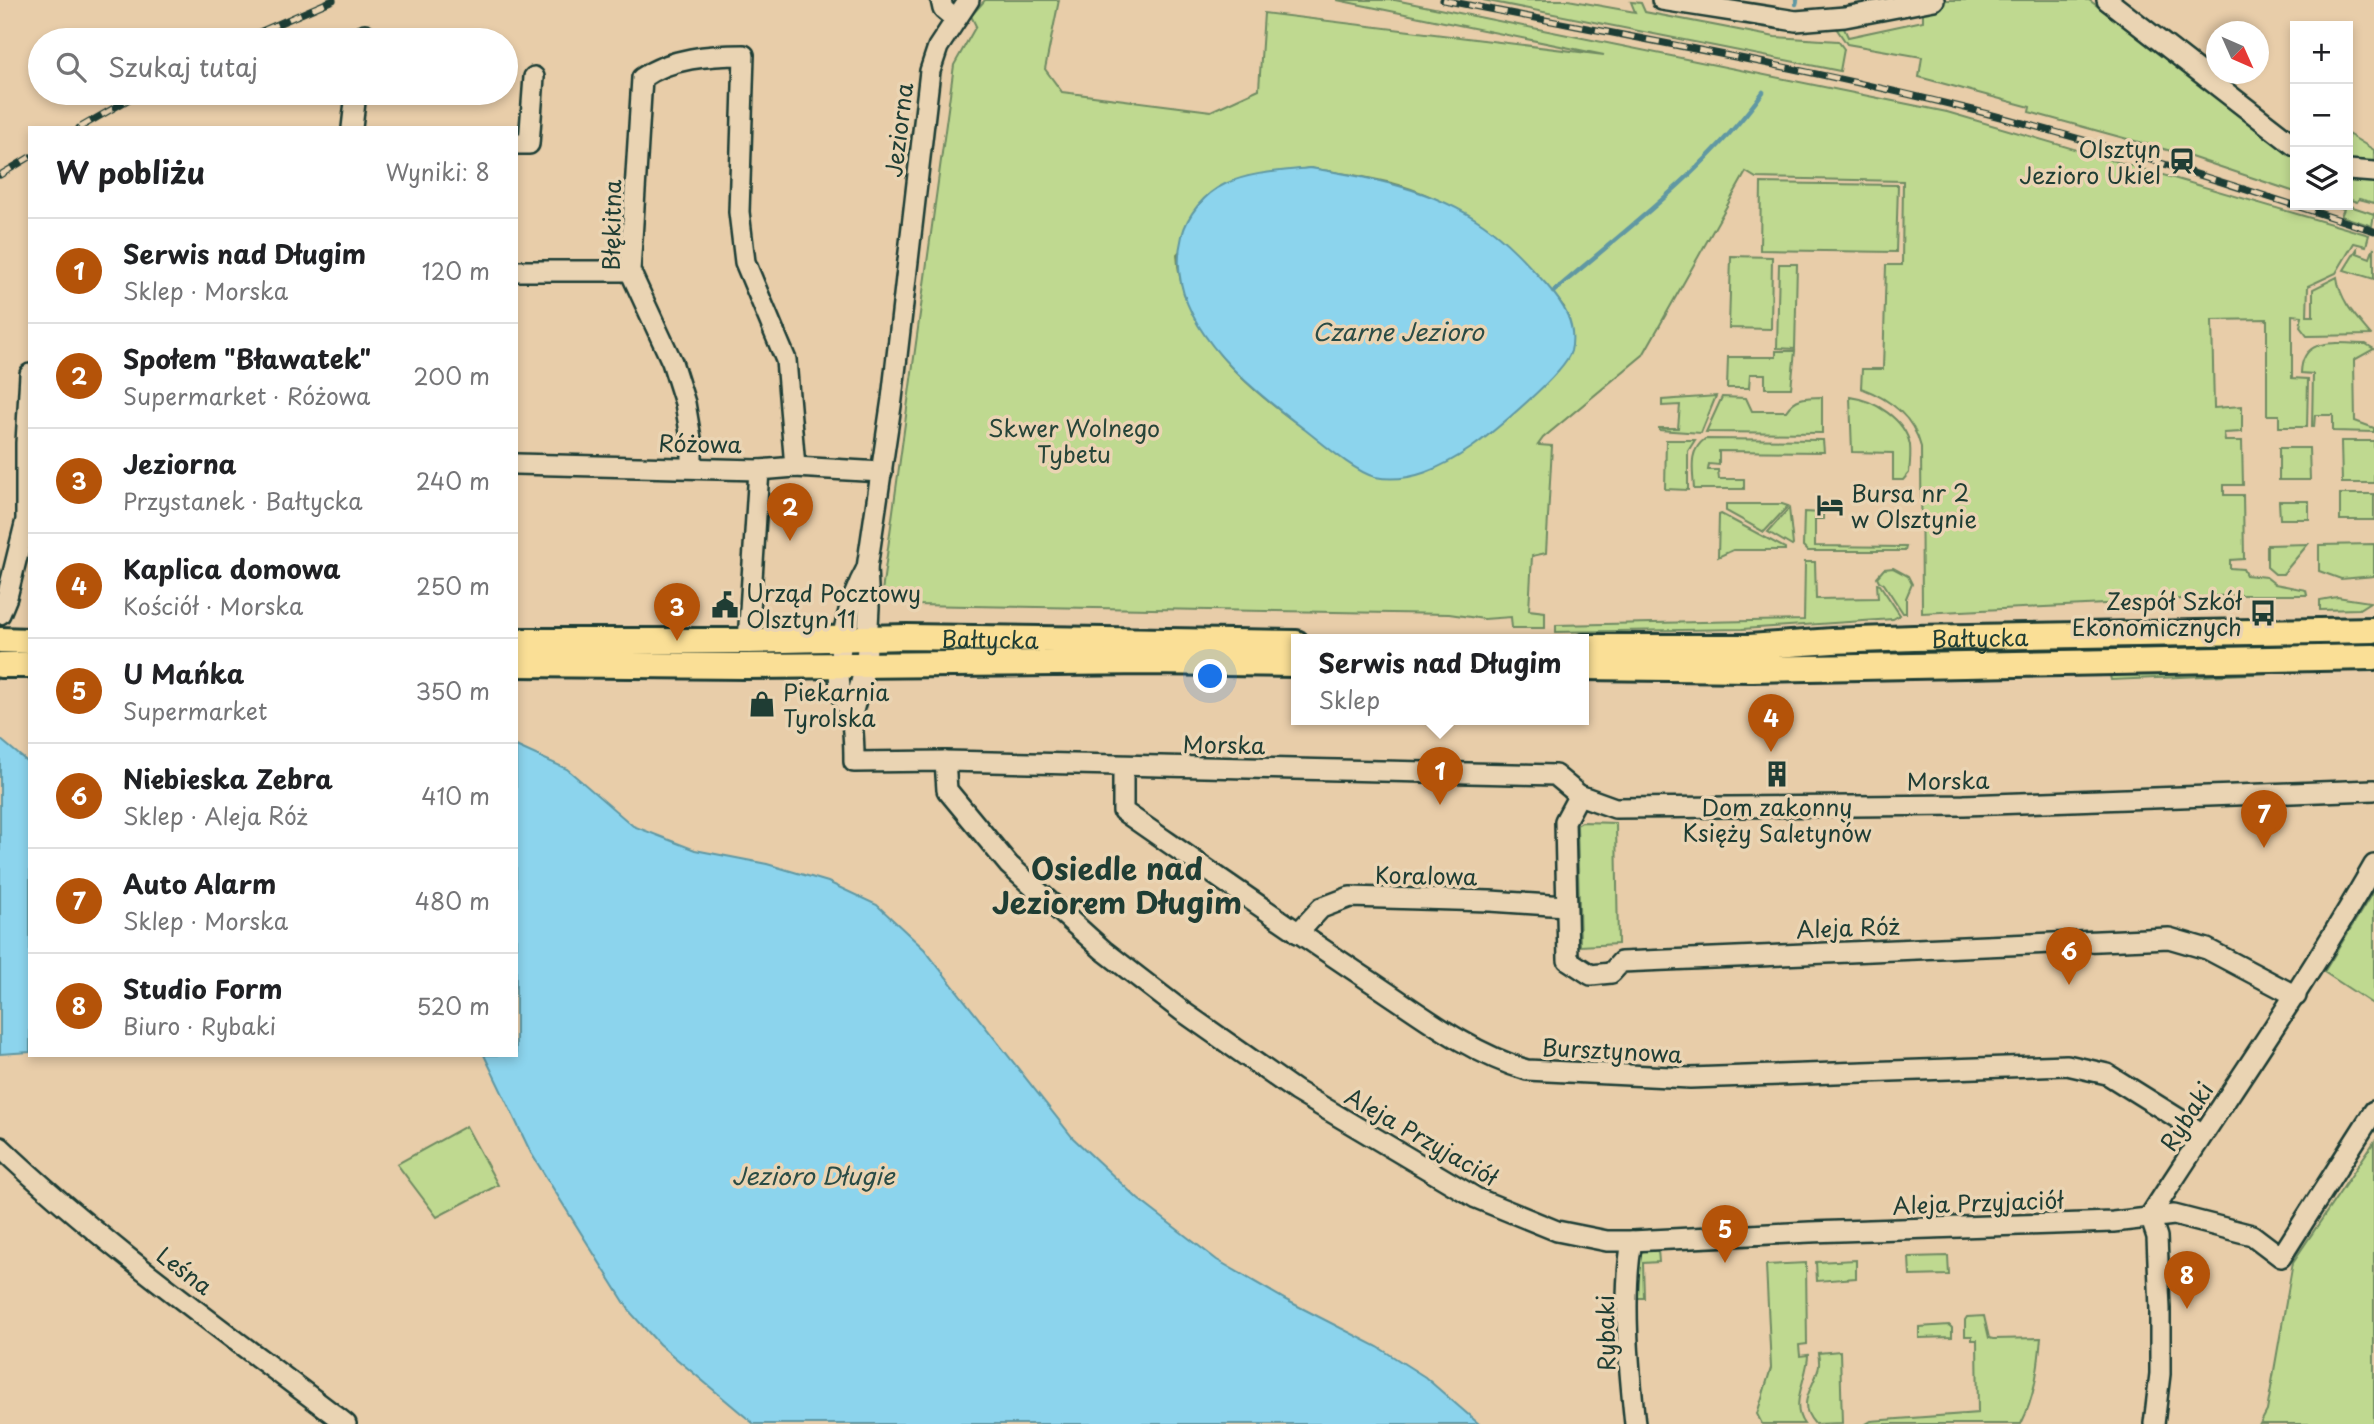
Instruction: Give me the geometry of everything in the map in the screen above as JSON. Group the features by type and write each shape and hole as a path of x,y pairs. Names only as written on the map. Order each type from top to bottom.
{"main road":[{"name":"Bałtycka","path":"1589,647 1749,647 1900,638 2374,630"},
{"name":"Bałtycka","path":"518,641 748,641 907,637 1291,643"},
{"path":"0,640 28,641"},
{"name":"Bałtycka","path":"1589,667 1752,669 2374,657"},
{"name":"Bałtycka","path":"518,664 1291,664"},
{"path":"0,665 28,665"}],"street":[{"path":"941,0 943,9 955,19"},
{"name":"Jeziorna","path":"868,639 867,568 882,472 928,84 933,58 969,0"},
{"path":"1662,0 1796,21 1845,17 1934,0"},
{"path":"2107,0 2290,142"},
{"name":"Błękitna","path":"692,467 692,444 682,393 672,362 630,271 642,78 658,67 719,55 744,55 739,212 744,262 786,360 795,467"},
{"path":"522,144 534,76"},
{"path":"352,126 355,105"},
{"path":"2353,170 2374,172"},
{"path":"518,271 630,271"},
{"path":"0,614 7,597 26,520 28,408"},
{"name":"Różowa","path":"518,464 759,470 795,467 882,472"},
{"path":"748,641 759,470"},
{"name":"Jeziorna","path":"840,665 854,592 867,568"},
{"path":"851,718 866,664 868,639"},
{"path":"840,665 840,690 851,718 854,762 945,761"},
{"name":"Morska","path":"945,761 1555,775 1579,794 1615,808 1964,805 2374,790"},
{"name":"Aleja Przyjaciół","path":"945,761 947,790 1009,865 1103,950 1182,1011 1296,1091 1406,1158 1497,1207 1557,1231 1607,1241 1632,1241 2113,1222 2174,1215 2252,1235 2281,1257 2374,1111"},
{"name":"Bursztynowa","path":"1123,766 1123,811 1298,933 1460,1041 1511,1065 1527,1070 1690,1078 2067,1065 2107,1074 2203,1134"},
{"name":"Aleja Róż","path":"1579,794 1565,821 1569,960 1591,975 1611,973 1620,962 2169,938 2207,949 2296,996"},
{"name":"Rybaki","path":"2150,1216 2296,996 2374,865"},
{"name":"Koralowa","path":"1298,933 1321,908 1350,897 1566,906"},
{"name":"Leśna","path":"0,1147 44,1189 143,1270 346,1424"},
{"path":"2150,1216 2157,1237 2160,1309 2160,1374 2154,1424"},
{"name":"Rybaki","path":"1632,1241 1628,1277 1630,1376 1635,1424"}],"green space":[{"name":"Skwer Wolnego Tybetu","path":"985,0 1059,0 1045,69 1062,92 1211,111 1259,89 1264,13 1604,55 1337,0 1395,0 1947,112 2369,235 2366,246 2354,243 2336,273 2308,286 2307,316 2313,316 2313,289 2337,277 2345,301 2371,335 2307,336 2300,327 2302,316 2292,315 2292,378 2308,379 2307,427 2279,427 2279,415 2267,415 2267,319 2212,320 2214,408 2242,406 2242,432 2224,433 2225,441 2242,441 2243,485 2224,485 2224,495 2243,495 2244,559 2230,560 2230,568 2243,569 2246,575 2266,577 2275,584 2306,590 2307,595 2231,595 1922,613 1921,447 1912,426 1899,410 1861,388 1862,369 1883,369 1886,265 1902,265 1903,181 1756,178 1746,172 1643,355 1538,445 1552,446 1546,553 1532,556 1529,610 1545,612 1545,628 1512,628 1511,617 1484,619 1449,614 914,605 881,599 954,65 976,26 971,16","holes":["1310,168 1399,185 1448,205 1471,218 1511,249 1564,307 1303,428 1259,394 1219,354 1190,307 1181,282 1177,254 1246,177"]},
{"path":"1483,0 1568,0 1635,12 1631,2 1641,3 1645,12 1775,37 1838,41 1844,49 1840,71"},
{"path":"1947,0 2089,0 2290,146 2290,190 2182,154 2029,112 2030,107 1919,77 1922,57 1847,44 1834,25 1843,26 1848,37 1923,21 1926,8"},
{"path":"2353,137 2374,150 2374,165 2353,164"},
{"path":"2353,175 2374,177 2374,203 2359,199 2357,202 2353,201"},
{"path":"1761,183 1898,185 1896,252 1760,250"},
{"path":"2353,207 2374,214 2372,226 2341,216 2344,210 2353,210"},
{"path":"2374,247 2374,279 2344,270 2357,249 2357,253 2370,258"},
{"path":"1731,256 1772,257 1771,329 1729,328"},
{"path":"1779,264 1797,264 1795,349 1777,348"},
{"path":"2323,344 2366,344 2374,349 2354,360 2355,421 2374,428 2374,432 2333,431 2333,415 2315,415 2312,427 2313,374 2301,373 2308,352"},
{"path":"1776,351 1795,351 1791,388 1765,388 1765,374 1750,374 1749,388 1727,388 1728,357 1776,357"},
{"path":"1716,396 1701,433 1659,430 1678,428 1680,405 1662,406 1662,400"},
{"path":"1722,397 1746,398 1752,411 1786,411 1801,399 1822,397 1822,433 1706,432"},
{"path":"1850,397 1869,402 1887,412 1902,427 1910,445 1909,473 1903,480 1893,480 1893,453 1852,452"},
{"path":"1705,439 1823,440 1824,452 1719,451 1719,465 1709,464 1708,470 1718,470 1719,479 1744,479 1744,489 1694,489 1694,455"},
{"path":"1666,440 1695,440 1688,451 1688,490 1665,489"},
{"path":"2341,441 2374,441 2374,483 2342,483"},
{"path":"2279,448 2309,448 2310,480 2279,480"},
{"path":"2340,494 2374,494 2374,520 2340,520"},
{"path":"2279,501 2309,501 2309,519 2280,519"},
{"path":"1726,504 1788,506 1764,532 1726,511"},
{"path":"1789,508 1793,545 1792,546 1768,532"},
{"path":"1804,512 1823,513 1823,519 1815,519 1815,546 1906,547 1905,551 1808,551 1803,546"},
{"path":"1721,514 1785,550 1733,550 1718,557"},
{"path":"2308,544 2283,574 2275,574 2267,567 2267,545"},
{"path":"2374,544 2374,576 2341,579 2319,571 2319,545"},
{"path":"1805,562 1815,562 1816,599 1878,598 1877,584 1900,615 1893,619 1742,629 1556,632 1556,625 1804,620"},
{"path":"1893,568 1908,576 1912,584 1906,598 1906,613 1903,613 1877,577 1884,569"},
{"path":"2337,597 2370,602 2359,609 2320,610 2320,600"},
{"path":"2181,646 2104,654 1942,658 1942,647"},
{"path":"2365,669 2111,680 2110,676 2126,672"},
{"path":"1582,822 1616,823 1618,944 1580,946 1577,825"},
{"path":"2374,890 2374,1005 2324,972"},
{"path":"466,1126 498,1185 437,1217 397,1164"},
{"path":"2374,1142 2374,1424 2260,1424 2267,1411 2293,1262"},
{"path":"1658,1250 1659,1262 1643,1263 1644,1298 1637,1298 1638,1255 1643,1251"},
{"path":"1948,1256 1949,1275 1910,1276 1909,1257"},
{"path":"1856,1260 1856,1278 1817,1281 1816,1262"},
{"path":"1806,1263 1807,1344 1799,1345 1800,1356 1808,1355 1798,1408 1804,1424 1762,1424 1757,1414 1771,1368 1766,1265"},
{"path":"1984,1316 1989,1338 2041,1338 2033,1393 2021,1424 1866,1424 1871,1421 1978,1413 1977,1340 1972,1340 1972,1336 1965,1336 1965,1320 1967,1317"},
{"path":"1949,1325 1952,1328 1952,1337 1919,1338 1919,1327"},
{"path":"1840,1351 1842,1423 1815,1424 1809,1417 1806,1403 1819,1368 1818,1353"}],"water":[{"name":"Czarne Jezioro","path":"1310,168 1400,186 1464,212 1492,230 1516,252 1552,291 1567,315 1572,332 1571,351 1556,373 1481,441 1449,462 1426,472 1401,478 1375,477 1338,456 1234,370 1213,347 1196,322 1184,295 1179,266 1182,236 1188,220 1204,199 1225,184 1245,177"},
{"path":"0,739 28,762 28,1052 0,1054"},
{"name":"Jezioro Długie","path":"518,747 567,769 633,826 695,850 767,864 828,882 877,905 924,949 1073,1138 1138,1199 1217,1260 1286,1300 1378,1347 1425,1377 1479,1424 754,1424 659,1344 631,1313 531,1153 485,1057 518,1057"}],"waterway":[{"path":"1796,4 1797,0"},
{"path":"1553,292 1691,173 1717,147 1763,92"}],"railway":[{"path":"269,28 333,0"},
{"path":"1443,0 1775,65 1973,110 2124,152 2374,231"},
{"path":"82,126 119,105"},
{"path":"0,175 28,158"}],"place":[{"name":"Olsztyn Jezioro Ukiel","path":"2182,161"},
{"name":"Bursa nr 2 w Olsztynie","path":"1830,505"},
{"name":"Społem \"Bławatek\"","path":"790,541"},
{"name":"Urząd Pocztowy Olsztyn 11","path":"725,605"},
{"name":"Zespół Szkół Ekonomicznych","path":"2263,613"},
{"name":"Jeziorna","path":"677,641"},
{"name":"Piekarnia Tyrolska","path":"762,704"},
{"name":"Kaplica domowa","path":"1771,752"},
{"name":"Dom zakonny Księży Saletynów","path":"1777,774"},
{"name":"Serwis nad Długim","path":"1440,805"},
{"name":"Auto Alarm","path":"2264,848"},
{"name":"Niebieska Zebra","path":"2069,985"},
{"name":"U Mańka","path":"1725,1263"},
{"name":"Studio Form","path":"2187,1309"}],"district":[{"name":"Osiedle nad Jeziorem Długim","path":"1117,884"}]}
